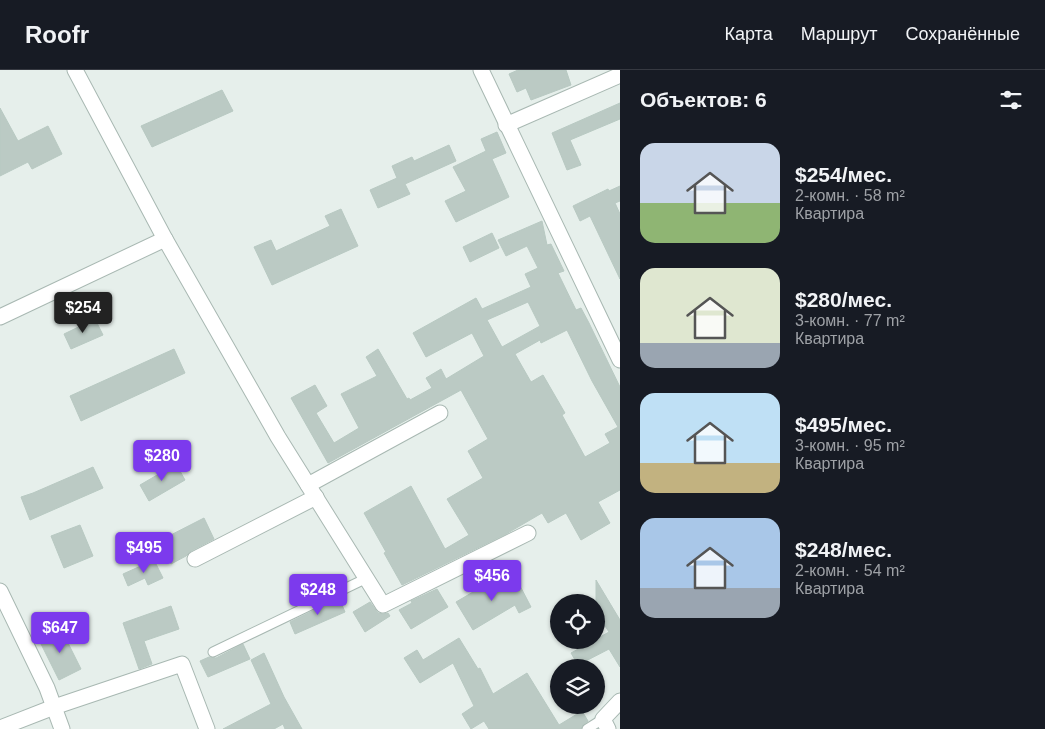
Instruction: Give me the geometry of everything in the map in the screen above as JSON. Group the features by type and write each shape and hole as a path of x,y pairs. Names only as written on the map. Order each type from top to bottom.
{"street":[{"path":"75,70 165,238 278,438 383,605 528,533"},
{"path":"481,70 620,360"},
{"path":"506,125 620,75"},
{"path":"0,317 165,238"},
{"path":"195,558 312,491 440,413"},
{"path":"1,595 48,688 62,729"},
{"path":"0,728 54,707 182,664 207,729"},
{"path":"606,724 620,701"}],"lane":[{"path":"213,652 367,578"},
{"path":"586,729 606,724"}],"building":[{"path":"518,70 566,70 571,85 531,100 526,88 517,92 509,74"},
{"path":"222,90 233,111 152,147 141,126"},
{"path":"620,103 620,119 570,140 581,165 567,170 552,133"},
{"path":"0,108 18,141 48,126 62,154 32,169 28,162 0,176"},
{"path":"497,132 506,153 492,159 509,197 456,222 445,201 466,191 453,167 486,151 481,139"},
{"path":"449,145 456,161 405,184 410,194 378,208 370,190 397,178 392,166 412,157 414,161"},
{"path":"620,186 620,201 615,203 620,214 620,279 590,216 580,221 573,206 608,189 609,191"},
{"path":"341,209 358,246 272,285 254,247 271,240 276,251 330,226 325,216"},
{"path":"542,221 547,245 551,244 564,271 558,273 576,310 581,308 620,387 620,490 598,502 610,523 581,540 566,513 548,523 542,513 506,534 402,585 364,513 411,486 445,549 469,535 447,499 483,478 468,451 488,439 461,390 328,463 291,398 315,385 327,406 316,413 334,443 359,428 341,394 377,376 366,357 378,349 407,399 409,398 410,400 432,388 426,378 441,369 446,379 484,356 472,333 426,357 413,333 476,298 482,309 531,287 525,274 538,268 527,246 506,256 498,240","holes":["528,302 540,326 502,347 487,320","567,330 592,381 618,427 605,434 610,443 585,457 562,415 565,413 543,375 531,382 515,354 540,340 541,343"]},
{"path":"492,233 499,248 470,262 463,247"},
{"path":"95,319 103,335 71,349 64,334"},
{"path":"174,349 185,373 81,421 70,396"},
{"path":"176,464 185,480 149,501 140,485"},
{"path":"93,467 103,488 30,520 21,497"},
{"path":"204,518 214,539 171,564 159,541"},
{"path":"80,525 93,556 64,568 51,536"},
{"path":"154,560 163,578 148,585 145,578 128,586 123,574"},
{"path":"502,575 508,586 517,580 531,607 519,613 515,605 473,630 456,602"},
{"path":"596,580 604,594 596,594"},
{"path":"437,589 448,607 411,629 399,610 412,603 411,601"},
{"path":"605,595 620,620 620,667 609,649 590,659 574,659 571,653 578,649 605,649 605,634 609,632 605,626"},
{"path":"339,598 345,612 295,634 290,622"},
{"path":"370,602 378,613 388,613 390,616 365,632 353,612"},
{"path":"171,606 179,629 144,641 152,664 139,669 123,623"},
{"path":"61,629 81,669 59,680 39,640"},
{"path":"459,638 478,669 480,668 493,694 527,673 550,710 550,714 552,714 559,725 577,714 584,714 588,721 581,729 489,729 484,721 471,729 462,714 474,706 453,663 420,683 404,658 417,650 423,660"},
{"path":"243,644 250,659 208,677 200,661 209,657 216,658"},
{"path":"264,653 284,697 302,729 285,729 283,724 274,729 223,729 271,704 251,660"}]}
